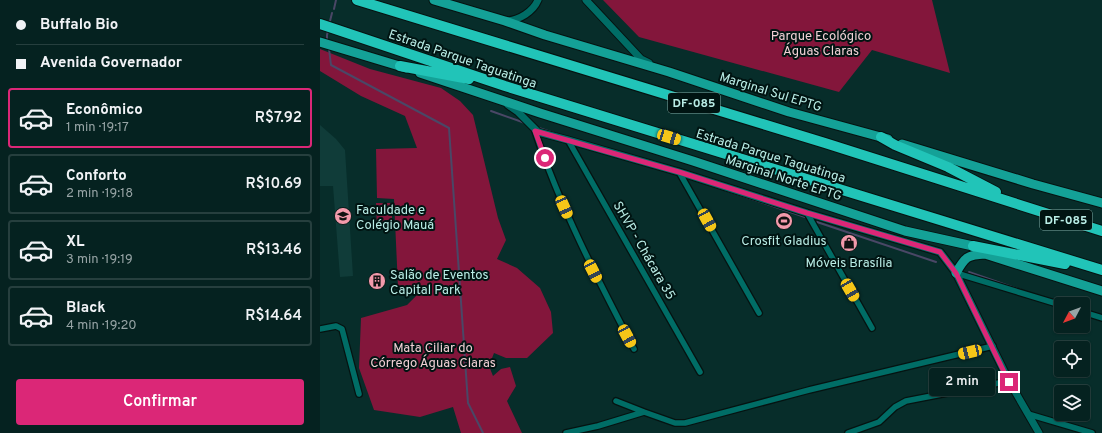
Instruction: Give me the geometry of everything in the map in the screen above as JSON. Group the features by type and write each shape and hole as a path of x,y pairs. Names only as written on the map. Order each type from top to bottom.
{"highway":[{"name":"Estrada Parque Taguatinga","path":"357,0 825,143 1102,231"},
{"name":"Estrada Parque Taguatinga","path":"320,24 505,86 1102,271"},
{"path":"400,66 505,86"},
{"path":"881,137 894,145 948,167 981,185 1030,208"},
{"path":"972,246 1102,271"}],"main road":[{"name":"Marginal Sul EPTG","path":"434,0 669,72 789,112 881,137 1102,203"},
{"name":"Marginal Norte EPTG","path":"320,42 400,66 904,231 972,246 985,254 1102,291"},
{"path":"956,273 967,256 985,254"}],"street":[{"path":"505,22 513,21 530,11 538,0"},
{"path":"586,0 641,59 669,72"},
{"path":"502,100 528,121 535,131 558,194 586,257 634,349"},
{"path":"535,131 679,172 807,213 940,252 956,273 993,346 1009,382 1039,433"},
{"name":"SHVP - Chácara 35","path":"568,140 700,372"},
{"path":"679,172 759,313"},
{"path":"807,213 872,328"},
{"path":"956,273 1054,303"},
{"path":"1090,314 1102,318"},
{"path":"320,329 336,326 342,329 359,394"},
{"path":"616,401 675,422 685,423 809,390 993,346"},
{"path":"848,433 879,422 895,407 906,401 1009,382"},
{"path":"566,433 598,426 644,412"},
{"path":"1028,414 1092,433"}],"shaded area":[{"name":"Faculdade e Colégio Mauá","path":"320,125 336,139 345,150 353,276 340,277 333,186 320,186"}],"green space":[{"name":"Parque Ecológico Águas Claras","path":"603,0 932,0 950,73 872,50 839,92 639,37"},
{"name":"Mata Ciliar do Córrego Águas Claras","path":"320,49 370,69 441,88 460,101 473,115 498,218 506,240 497,259 517,268 540,288 551,312 553,333 527,358 506,358 494,353 489,366 493,376 501,369 510,367 516,386 507,401 522,433 461,433 453,407 420,417 374,410 359,368 361,318 407,305 421,291 421,286 398,287 394,199 377,198 376,149 417,148 405,116 361,96 320,71"},
{"path":"376,203 392,203 392,228 377,229"}],"waterway":[{"path":"334,9 336,0"},
{"path":"329,25 332,13"},
{"path":"327,40 328,31"},
{"path":"329,49 331,65 449,128 468,403 483,433"},
{"path":"491,111 525,123"},
{"path":"539,128 557,134"},
{"path":"725,190 805,217"},
{"path":"817,222 936,262"},
{"path":"969,272 1021,290"}],"place":[{"name":"Faculdade e Colégio Mauá","path":"343,216"},
{"name":"Crosfit Gladius","path":"784,221"},
{"name":"Móveis Brasília","path":"849,243"},
{"name":"Salão de Eventos Capital Park","path":"377,281"}],"route":[{"path":"545,158 535,131 679,172 807,213 940,252 956,273 993,346 1009,382"}]}
